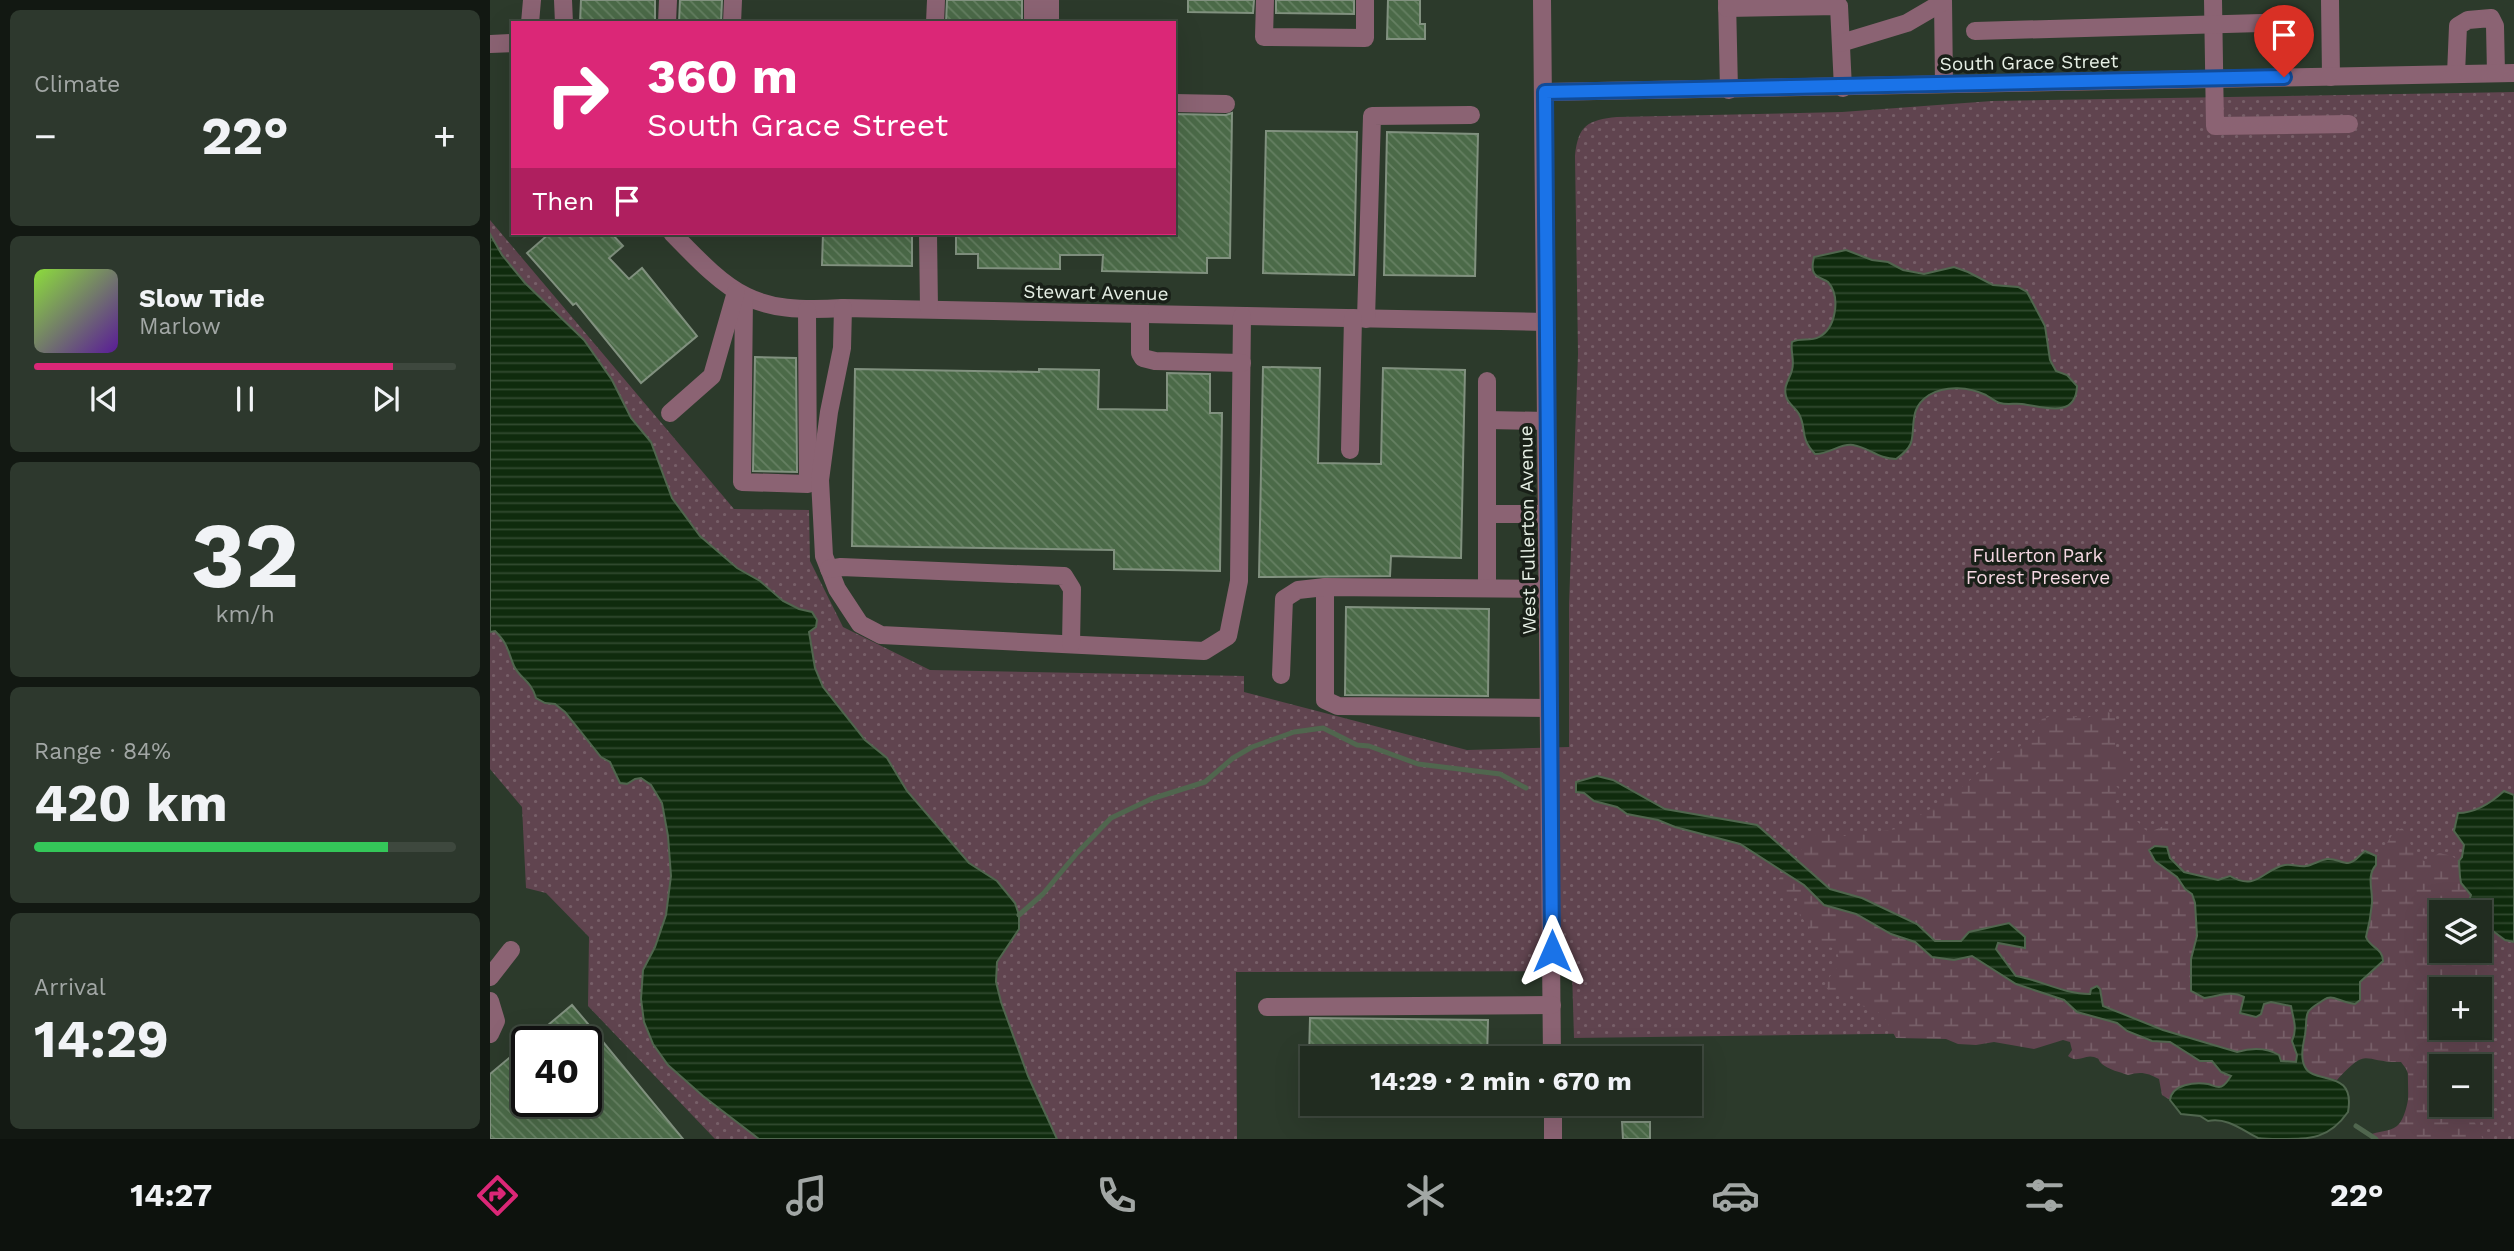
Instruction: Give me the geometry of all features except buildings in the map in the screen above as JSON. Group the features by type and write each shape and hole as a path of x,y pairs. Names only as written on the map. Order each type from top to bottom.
{"street":[{"path":"530,21 532,0"},
{"path":"563,0 564,21"},
{"path":"667,21 668,0"},
{"path":"732,21 733,0"},
{"path":"936,0 936,21"},
{"path":"1033,0 1033,21"},
{"path":"1050,0 1050,21"},
{"path":"1265,0 1264,37 1365,38 1365,0"},
{"name":"West Fullerton Avenue","path":"1542,0 1545,92 1552,1046"},
{"path":"2213,0 2215,127 2349,124"},
{"path":"2330,0 2330,76"},
{"path":"1840,43 1907,23 1943,1"},
{"path":"1943,1 1944,85"},
{"path":"1729,90 1727,4 1839,6 1843,88"},
{"path":"2456,74 2458,26 2468,20 2491,18 2505,73"},
{"path":"1975,31 2297,22"},
{"path":"490,44 511,43"},
{"name":"South Grace Street","path":"1545,92 2505,73"},
{"path":"1176,103 1226,104"},
{"path":"1350,450 1372,116 1471,115"},
{"name":"Stewart Avenue","path":"674,235 720,282 740,294 777,307 807,310 929,309 1545,322"},
{"path":"928,235 929,309"},
{"path":"740,294 742,482 808,484 807,310"},
{"path":"670,413 712,376 740,294"},
{"path":"843,308 842,348 829,412 820,480 824,556 837,589 860,624 881,635 1204,651 1228,636 1239,581 1242,316"},
{"path":"1140,314 1140,353 1143,358 1155,361 1242,363"},
{"path":"1486,588 1487,380"},
{"path":"1487,420 1547,421"},
{"path":"1487,514 1547,514"},
{"path":"829,569 841,567 1064,576 1072,589 1071,644"},
{"path":"1325,587 1325,699 1338,706 1550,708"},
{"path":"1281,675 1284,599 1298,590 1325,587 1548,589"},
{"path":"490,977 511,950"},
{"path":"490,1001 496,1021 490,1034"},
{"path":"1267,1007 1552,1005"},
{"path":"1553,1116 1553,1139"}],"green space":[{"name":"Fullerton Park Forest Preserve","path":"2514,92 2514,1139 2409,1139 2407,1027 1574,1038 1572,971 1236,972 1237,1139 715,1139 588,1006 589,937 546,893 526,888 522,807 490,769 490,220 734,509 809,510 810,561 843,627 930,670 1244,676 1244,692 1467,750 1569,747 1569,605 1578,354 1575,156 1579,137 1592,122 1617,117 1842,112 1992,101"},
{"path":"2099,710 2108,711 2115,718 2116,751 2122,762 2128,766 2129,770 2123,773 2115,785 2120,790 2115,804 2119,812 2138,822 2147,831 2166,825 2172,832 2167,847 2161,845 2163,867 2174,874 2194,899 2197,925 2191,959 2214,997 2240,995 2261,1014 2264,1004 2268,1003 2296,1006 2333,997 2360,1000 2360,982 2381,965 2380,950 2368,942 2366,937 2372,898 2370,880 2372,869 2376,865 2376,856 2393,834 2402,828 2416,854 2424,861 2429,861 2439,853 2459,861 2461,883 2471,895 2472,900 2429,900 2429,963 2489,963 2488,977 2429,977 2429,1040 2477,1040 2479,1050 2476,1054 2429,1054 2429,1117 2472,1117 2483,1139 2371,1139 2369,1135 2394,1128 2404,1116 2409,1076 2401,1062 2361,1059 2337,1080 2313,1075 2281,1061 2231,1076 2225,1084 2218,1087 2195,1084 2176,1089 2170,1100 2162,1095 2159,1079 2151,1075 2128,1075 2108,1068 2094,1057 2078,1059 2068,1056 2072,1050 2070,1042 2063,1040 2034,1049 1994,1042 1976,1045 1958,1044 1946,1039 1896,1038 1878,1012 1862,1006 1850,993 1830,993 1826,987 1827,981 1838,965 1838,955 1834,948 1817,946 1813,941 1808,925 1800,916 1797,898 1776,891 1780,876 1808,840 1825,833 1840,832 1844,836 1897,829 1948,798 1985,768 1997,753 2016,749 2030,739 2042,719 2063,715 2087,718"}],"shaded area":[{"path":"490,234 502,255 525,283 584,340 612,380 631,418 651,442 672,498 700,536 737,568 760,581 783,601 812,612 817,620 816,627 809,632 815,668 823,687 865,740 887,758 907,791 969,863 997,881 1015,903 1019,915 1019,929 997,962 996,982 1028,1076 1057,1139 759,1139 668,1065 653,1044 644,1022 641,999 643,970 655,947 666,915 671,876 662,803 651,785 641,778 627,784 620,783 610,762 601,757 565,712 555,704 536,698 531,687 516,670 503,640 495,631 490,632"},
{"path":"1846,250 1872,260 1888,262 1903,270 1924,274 1954,267 1993,285 2018,287 2027,292 2045,326 2050,360 2056,371 2067,375 2077,386 2071,403 2057,408 2003,404 1972,390 1943,390 1922,400 1915,412 1911,443 1896,459 1853,445 1815,454 1805,438 1799,414 1788,401 1785,392 1793,366 1792,342 1819,337 1829,327 1835,312 1834,296 1828,282 1814,273 1814,257"},
{"path":"1597,776 1613,780 1665,809 1757,825 1830,889 1862,898 1917,924 1935,941 1961,941 1969,932 2009,923 2025,937 2025,948 1998,943 1996,949 2016,976 2080,993 2090,994 2091,989 2097,986 2103,1006 2163,1030 2237,1052 2253,1049 2269,1051 2279,1055 2281,1061 2296,1062 2297,1055 2292,1041 2295,1028 2291,1006 2271,1002 2264,1004 2261,1014 2256,1017 2240,1013 2244,997 2239,995 2225,994 2204,998 2191,991 2191,959 2197,936 2195,903 2192,894 2177,877 2155,861 2149,850 2155,846 2167,847 2170,858 2184,872 2218,880 2230,876 2247,882 2285,865 2306,866 2327,859 2351,862 2365,851 2376,856 2371,878 2372,903 2366,937 2381,953 2383,961 2360,982 2360,1000 2355,1004 2329,998 2310,1010 2302,1051 2303,1063 2310,1072 2340,1083 2346,1089 2349,1098 2348,1112 2334,1128 2318,1136 2291,1139 2258,1138 2222,1121 2208,1121 2200,1116 2181,1114 2170,1100 2175,1090 2197,1083 2221,1087 2231,1076 2221,1072 2212,1061 2200,1061 2170,1042 2152,1041 2127,1031 2117,1023 2077,1012 2064,1000 2016,984 1972,956 1954,960 1932,957 1915,942 1891,934 1856,914 1824,905 1804,885 1740,844 1658,820 1627,814 1617,807 1594,801 1584,793 1576,792 1576,782"},
{"path":"2504,791 2514,795 2514,942 2505,940 2492,930 2492,900 2469,900 2471,895 2461,883 2460,877 2459,861 2464,845 2454,831 2458,813 2471,811"}],"waterway":[{"path":"1019,915 1043,894 1111,818 1151,799 1205,782 1233,758 1252,747 1294,732 1323,728 1357,745 1369,746 1418,764 1500,774 1526,788"},
{"path":"2356,1126 2376,1139"}],"route":[{"path":"1552,951 1545,92 2284,77"}]}
